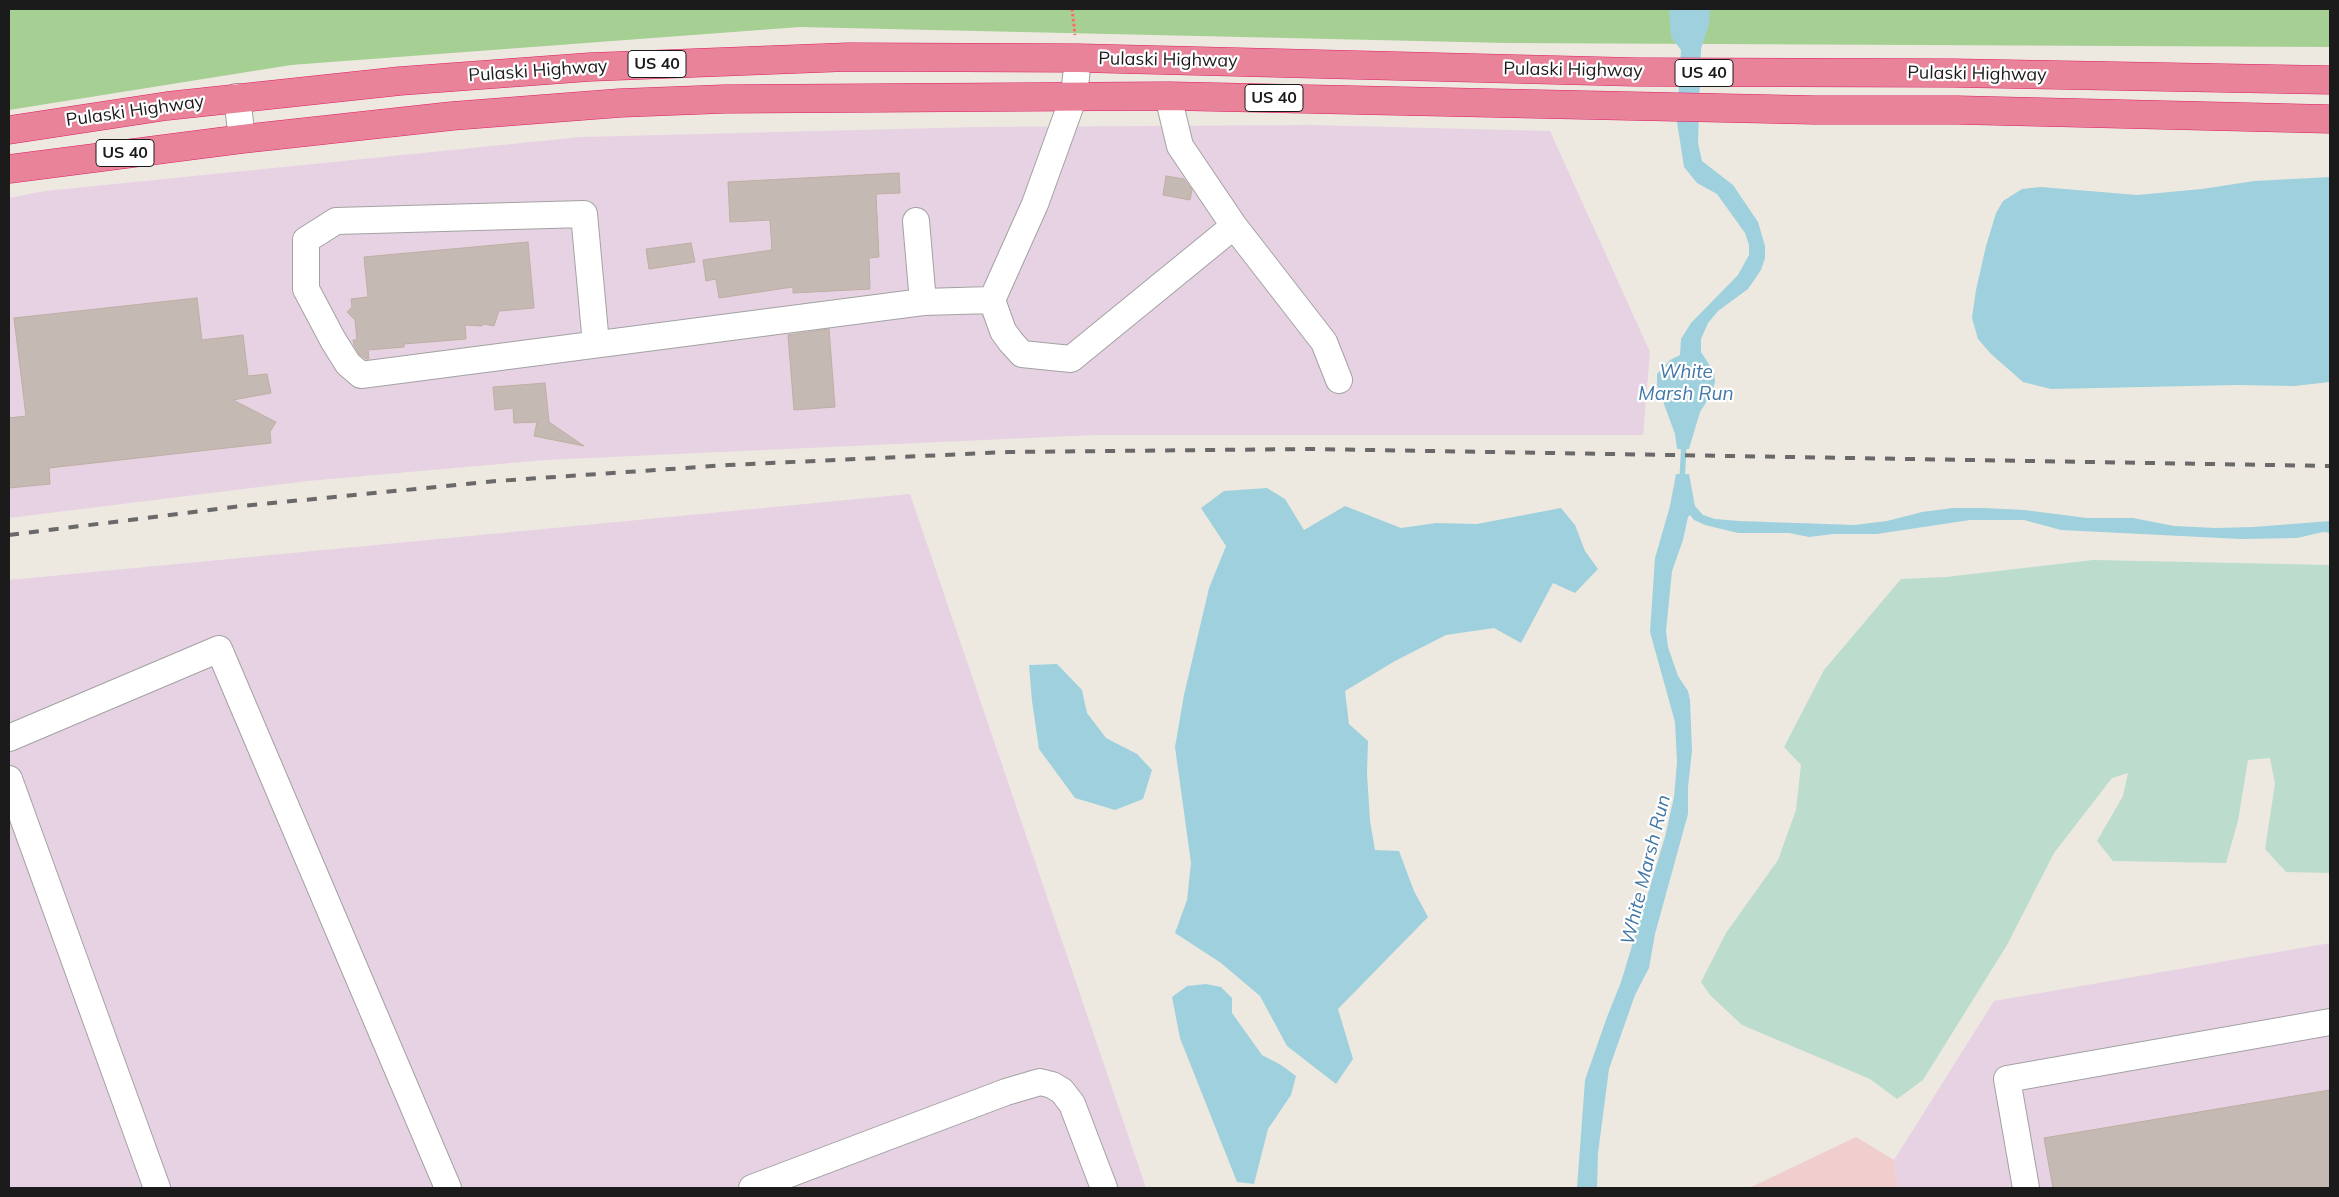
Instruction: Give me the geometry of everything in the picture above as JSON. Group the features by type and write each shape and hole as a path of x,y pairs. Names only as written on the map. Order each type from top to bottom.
{"highway":[{"name":"Pulaski Highway","path":"9,130 237,97 504,73 728,61 849,57 1078,58 1636,72 1952,74 2330,80"},
{"name":"Pulaski Highway","path":"9,169 242,139 452,116 620,103 762,99 1168,96 1805,110 1957,110 2330,119"}],"street":[{"path":"1078,58 1074,96 1035,204 992,300 1003,331 1022,354 1072,359 1234,226"},
{"path":"1168,96 1180,146 1234,226 1324,342 1339,380"},
{"path":"237,97 242,139"},
{"path":"596,344 584,214 336,220 306,240 306,289 332,340 348,364 361,375 923,302 992,300"},
{"path":"916,221 923,302"},
{"path":"9,738 219,649 448,1188"},
{"path":"9,779 157,1188"},
{"path":"2026,1188 2007,1079 2330,1022"},
{"path":"752,1188 1006,1092 1040,1082 1052,1085 1062,1091 1072,1104 1104,1188"}],"path":[{"path":"1072,9 1078,58"}],"shaded area":[{"path":"1312,125 1550,131 1650,352 1643,435 1094,435 545,460 308,481 9,518 9,198 45,191 581,137 977,127"},
{"path":"910,494 1146,1188 9,1188 9,580"},
{"path":"2330,943 2330,1188 1898,1188 1894,1160 1994,1001"},
{"path":"1856,1137 1894,1160 1898,1188 1749,1188"}],"green space":[{"path":"9,9 2330,9 2330,47 1507,43 800,27 291,65 9,110"},
{"path":"2093,560 2330,565 2330,873 2286,872 2265,849 2275,784 2270,758 2248,760 2238,821 2226,863 2113,861 2097,841 2123,796 2128,773 2112,778 2054,853 2007,945 1923,1080 1897,1099 1870,1079 1742,1025 1710,995 1701,982 1726,933 1778,860 1796,810 1801,765 1784,747 1824,670 1901,579 1946,577"}],"water":[{"name":"White Marsh Run","path":"1669,9 1710,9 1709,24 1701,49 1698,143 1702,161 1733,185 1758,222 1765,246 1765,258 1761,270 1748,289 1718,311 1708,323 1701,339 1701,352 1714,372 1715,382 1712,393 1700,412 1689,449 1677,449 1675,434 1657,385 1657,374 1670,360 1680,355 1681,339 1691,323 1738,275 1749,255 1749,245 1745,233 1717,194 1697,183 1684,167 1677,122 1681,50 1671,37"},
{"path":"2330,177 2330,382 2294,386 2236,385 2051,389 2023,382 1991,354 1978,339 1972,318 1986,246 1996,213 2003,201 2022,189 2041,187 2137,195 2202,189 2254,181"},
{"name":"White Marsh Run","path":"1676,474 1689,474 1695,506 1703,515 1715,519 1854,525 1887,521 1922,512 1953,508 1984,508 2024,510 2087,518 2133,518 2174,526 2216,528 2330,521 2330,533 2323,532 2297,538 2241,539 2061,530 2024,520 1970,520 1877,534 1833,534 1809,537 1789,533 1738,533 1705,525 1694,520 1690,515 1672,571 1666,631 1668,647 1678,676 1688,691 1690,700 1692,751 1688,787 1688,814 1655,934 1649,968 1635,995 1609,1069 1598,1153 1597,1188 1577,1188 1585,1080 1621,982 1665,837 1674,797 1677,762 1675,722 1650,632 1655,558 1670,506"},
{"path":"1267,488 1285,499 1304,530 1345,506 1401,528 1436,523 1477,524 1561,508 1575,525 1585,551 1598,569 1575,593 1553,583 1521,643 1494,628 1446,635 1395,661 1345,691 1349,724 1368,741 1367,773 1370,821 1375,850 1399,851 1414,891 1428,917 1338,1009 1353,1059 1336,1084 1287,1046 1260,996 1221,963 1175,933 1187,900 1191,863 1175,747 1184,695 1209,588 1226,546 1201,508 1224,491"},
{"path":"1057,664 1082,690 1087,713 1106,738 1137,754 1152,770 1143,799 1115,810 1075,798 1039,749 1029,665"},
{"path":"1206,984 1221,987 1232,998 1232,1013 1262,1055 1296,1076 1291,1095 1268,1129 1254,1184 1237,1182 1180,1038 1172,997 1187,986"}],"building":[{"path":"899,173 900,193 876,194 879,257 869,258 870,289 793,293 793,287 719,298 716,279 706,281 703,260 772,250 770,220 730,222 728,182"},
{"path":"1166,176 1184,179 1192,190 1190,200 1163,195"},
{"path":"528,242 534,308 499,311 494,326 484,324 482,326 465,325 466,339 404,344 404,347 368,350 369,359 359,354 353,340 357,340 355,320 347,312 352,307 351,299 368,297 364,257"},
{"path":"691,243 695,262 649,269 646,249"},
{"path":"197,298 202,340 243,335 248,376 267,374 271,393 233,400 276,422 270,432 271,443 49,468 50,484 9,488 9,418 26,416 14,318"},
{"path":"829,329 835,407 794,410 788,335"},
{"path":"545,383 549,422 584,446 534,436 537,422 514,423 513,408 495,410 493,387"},
{"path":"2330,1090 2330,1188 2053,1188 2044,1138"}],"waterway":[{"name":"White Marsh Run","path":"1682,481 1684,443"}],"railway":[{"path":"9,535 242,506 497,481 728,465 1008,452 1310,449 2330,466"}]}
